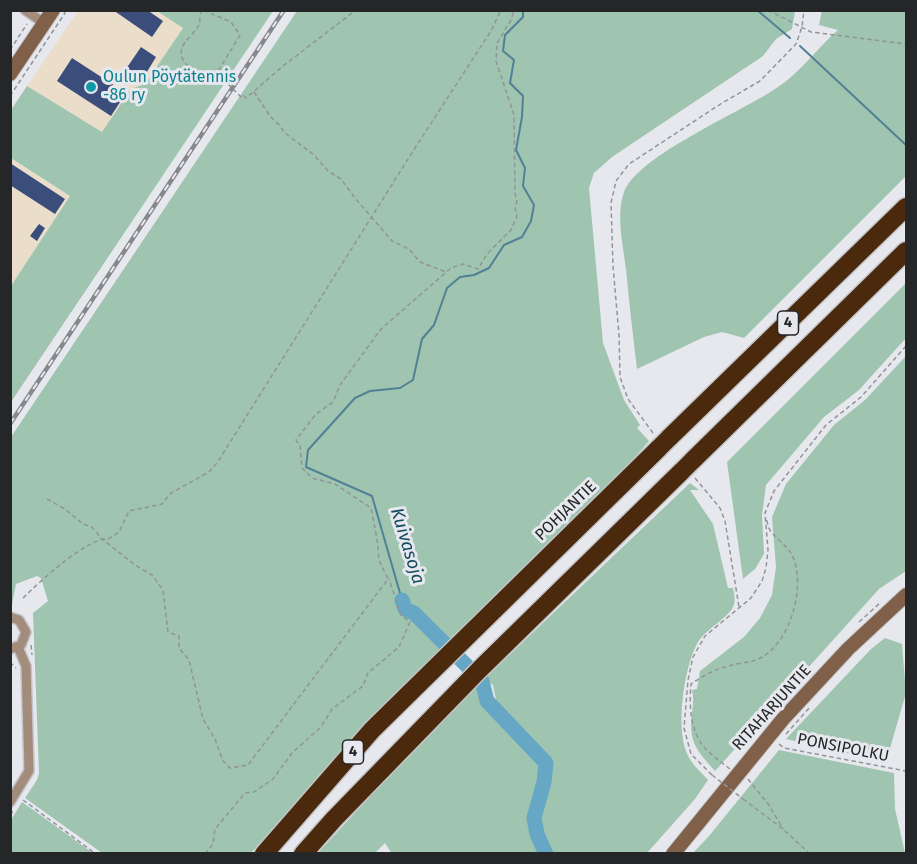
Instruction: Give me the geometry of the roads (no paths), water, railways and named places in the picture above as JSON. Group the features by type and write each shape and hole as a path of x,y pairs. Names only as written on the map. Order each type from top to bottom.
{"highway":[{"name":"POHJANTIE","path":"264,854 372,730 662,441 906,207"},
{"name":"4","path":"303,854 475,674 688,468 906,251"}],"street":[{"path":"10,74 34,16 52,10"},
{"name":"RITAHARJUNTIE","path":"673,854 742,777 783,719 848,649 906,595"},
{"path":"10,617 19,620 25,627 26,636 14,648 26,666 29,771 13,798"}],"waterway":[{"name":"Kuivasoja","path":"402,600 372,496 306,467 308,450 355,398 370,391 400,388 413,380 422,339 434,325 447,288 460,277 474,275 489,268 504,245 522,237 531,221 534,205 523,186 525,168 516,150 523,96 510,83 514,60 503,51 505,35 523,17 523,10"},
{"path":"757,10 790,38"},
{"path":"800,46 906,145"},
{"name":"Kuivasoja","path":"402,600 405,609 414,613 482,681 487,701 546,763 544,782 534,818 537,834 546,854"}],"railway":[{"path":"10,424 284,10"}],"place":[{"name":"Oulun Pöytätennis -86 ry","path":"91,87"}]}
